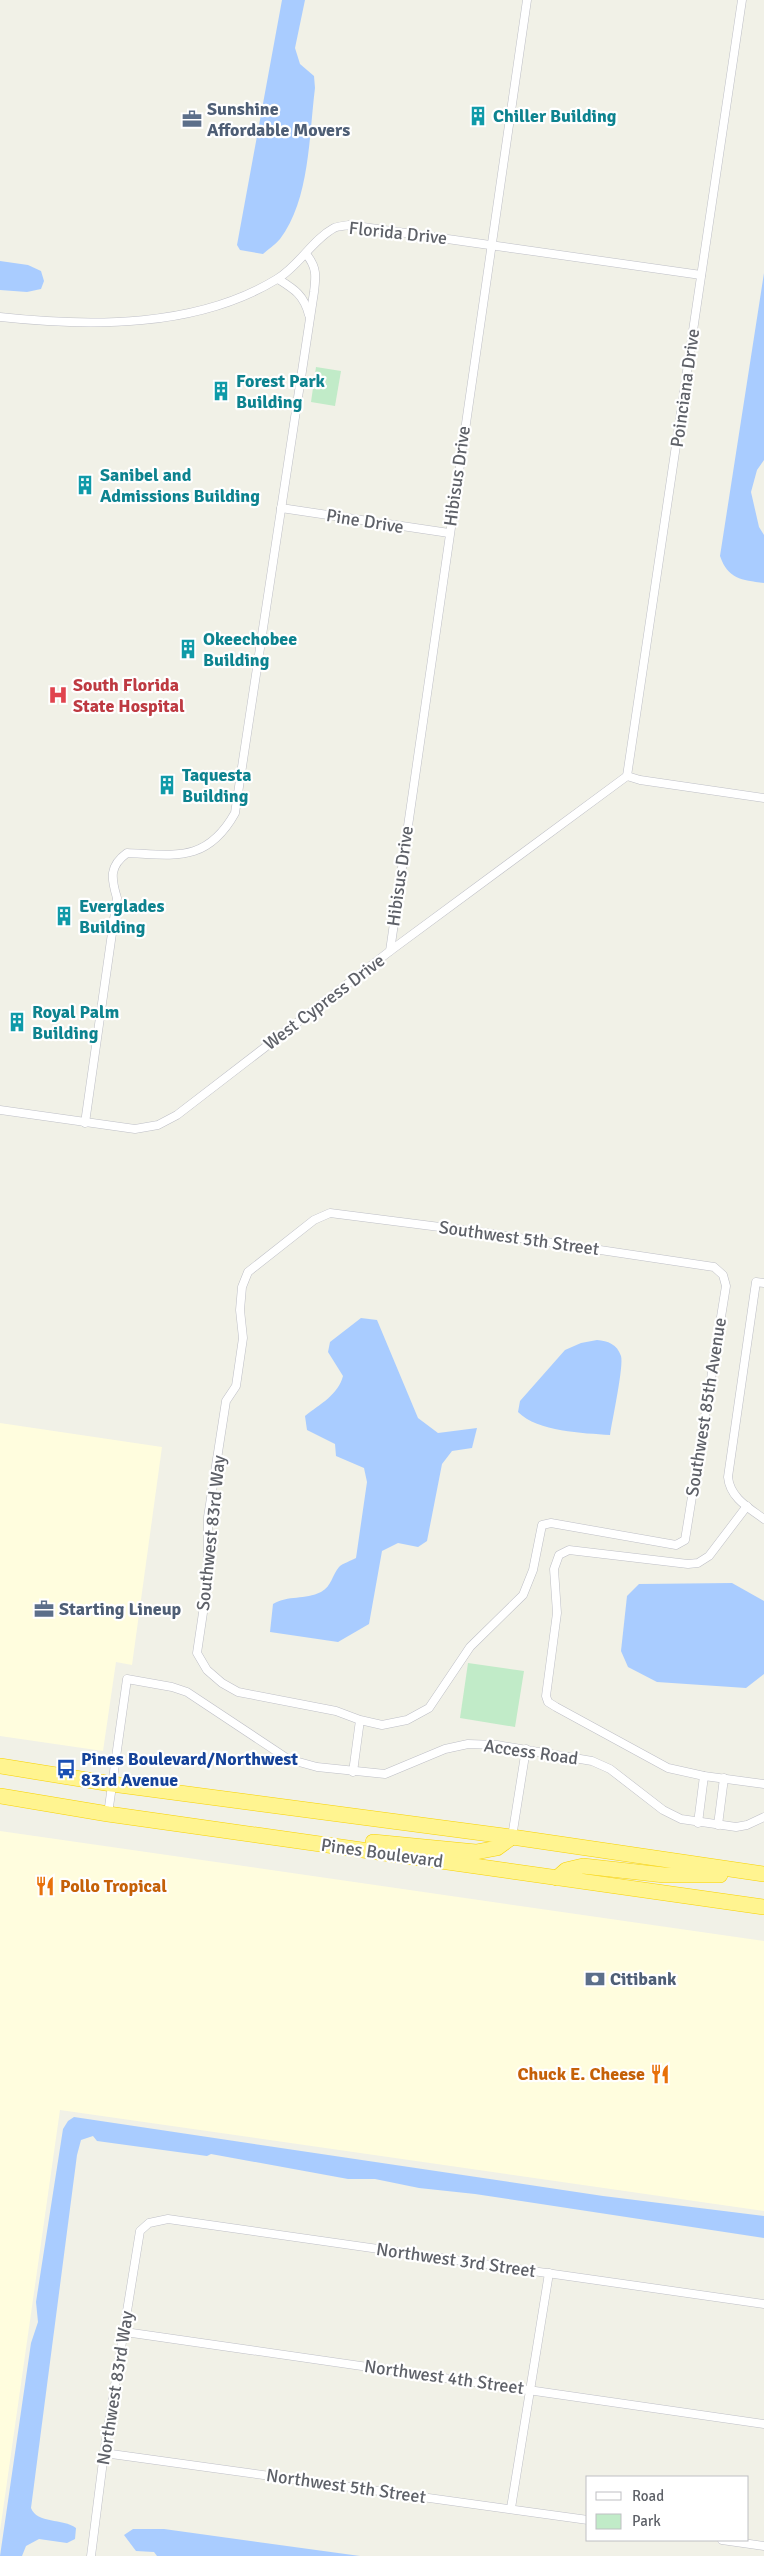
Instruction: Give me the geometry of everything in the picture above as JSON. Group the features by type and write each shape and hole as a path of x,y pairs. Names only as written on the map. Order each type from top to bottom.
{"highway":[{"name":"Pines Boulevard","path":"0,1766 112,1784 512,1837 764,1874"},
{"name":"Pines Boulevard","path":"0,1796 108,1814 764,1907"},
{"path":"333,1846 347,1840 476,1852 497,1848 512,1837"},
{"path":"556,1878 566,1870 583,1866 673,1875 716,1876 736,1870"}],"street":[{"name":"Hibisus Drive","path":"390,951 490,244 527,0"},
{"name":"Poinciana Drive","path":"627,776 742,0"},
{"name":"Florida Drive","path":"0,317 41,322 84,322 163,316 214,306 243,296 278,278 335,228 349,225 701,275"},
{"path":"85,1123 116,898 112,884 112,869 118,859 127,852 164,856 189,853 209,844 227,827 235,813 316,273 313,262 306,254"},
{"path":"278,278 300,294 306,301 310,316"},
{"name":"Pine Drive","path":"281,508 449,533"},
{"path":"627,776 640,780 764,798"},
{"name":"West Cypress Drive","path":"0,1110 85,1123 146,1128 158,1125 177,1115 390,951 627,776"},
{"name":"Southwest 5th Street","path":"314,1220 330,1213 478,1232 714,1267 723,1275"},
{"name":"Southwest 83rd Way","path":"314,1220 248,1272 242,1287 240,1310 243,1338 236,1386 226,1402 208,1517 208,1579 197,1653 207,1670 222,1683 238,1692 336,1711 360,1720"},
{"name":"Southwest 85th Avenue","path":"360,1720 382,1725 407,1720 429,1708 470,1648 523,1595 533,1570 542,1525 552,1523 676,1545 685,1540 726,1286 723,1275"},
{"path":"760,1282 728,1477 729,1486 734,1495 764,1519"},
{"path":"747,1506 709,1556 698,1563 688,1564 569,1550 559,1555 554,1569 557,1613 546,1690 548,1702 659,1764 679,1772 764,1784"},
{"name":"Access Road","path":"112,1784 127,1679 172,1686 188,1692 288,1758 317,1767 385,1774 445,1748 468,1744 526,1749 592,1760 610,1769 663,1810 681,1819 718,1826 747,1825 764,1817"},
{"path":"353,1772 360,1720"},
{"path":"512,1837 526,1749"},
{"path":"698,1823 704,1776"},
{"path":"718,1826 724,1778"},
{"path":"108,1814 112,1784"},
{"name":"Northwest 3rd Street","path":"149,2224 168,2219 764,2304"},
{"name":"Northwest 83rd Way","path":"91,2556 104,2453 140,2231 149,2224"},
{"path":"511,2508 549,2273"},
{"name":"Northwest 4th Street","path":"125,2332 764,2424"},
{"name":"Northwest 5th Street","path":"104,2453 586,2520"},
{"path":"729,2541 764,2546"}],"shaded area":[{"path":"0,1423 162,1447 132,1665 116,1662 103,1751 0,1736"},
{"path":"0,1831 764,1941 764,2211 60,2110 0,2531"}],"green space":[{"path":"316,367 341,371 335,406 311,402"},
{"path":"468,1663 524,1671 515,1727 460,1718"}],"water":[{"path":"282,0 305,0 295,48 300,64 314,76 315,88 303,186 297,206 290,223 280,239 263,254 240,250 237,245"},
{"path":"0,261 28,265 41,271 44,281 41,289 27,292 0,290"},
{"path":"764,273 764,460 757,470 751,492 759,527 764,535 764,583 749,581 731,574 723,564 720,556"},
{"path":"361,1318 377,1320 418,1418 438,1433 477,1428 472,1448 452,1451 442,1464 427,1541 418,1547 398,1543 382,1551 369,1624 338,1642 270,1632 273,1604 285,1599 309,1596 325,1590 339,1567 356,1558 367,1482 364,1468 336,1456 335,1444 307,1430 305,1416 333,1394 341,1383 343,1376 328,1352 330,1342"},
{"path":"597,1340 612,1344 621,1356 619,1382 610,1435 549,1428 527,1419 518,1412 520,1401 565,1350 581,1343"},
{"path":"732,1583 764,1601 764,1674 746,1688 657,1682 628,1667 621,1651 627,1596 639,1584"},
{"path":"74,2117 603,2196 764,2216 764,2238 475,2194 419,2188 375,2179 348,2179 211,2154 207,2156 97,2141 93,2136 81,2140 77,2155 31,2508 34,2513 44,2519 64,2523 76,2528 75,2539 67,2543 39,2539 26,2546 22,2556 0,2556 31,2343 38,2322 36,2302 63,2129 68,2121"},
{"path":"133,2529 164,2529 360,2556 157,2556 154,2552 136,2551 124,2535"}],"place":[{"name":"Chiller Building","path":"478,116"},
{"name":"Sunshine Affordable Movers","path":"192,119"},
{"name":"Forest Park Building","path":"221,391"},
{"name":"Sanibel and Admissions Building","path":"85,485"},
{"name":"Okeechobee Building","path":"188,649"},
{"name":"South Florida State Hospital","path":"58,695"},
{"name":"Taquesta Building","path":"167,785"},
{"name":"Everglades Building","path":"64,916"},
{"name":"Royal Palm Building","path":"17,1022"},
{"name":"Starting Lineup","path":"44,1609"},
{"name":"Pines Boulevard/Northwest 83rd Avenue","path":"66,1769"},
{"name":"Pollo Tropical","path":"45,1886"},
{"name":"Citibank","path":"595,1979"},
{"name":"Chuck E. Cheese","path":"660,2074"}]}
